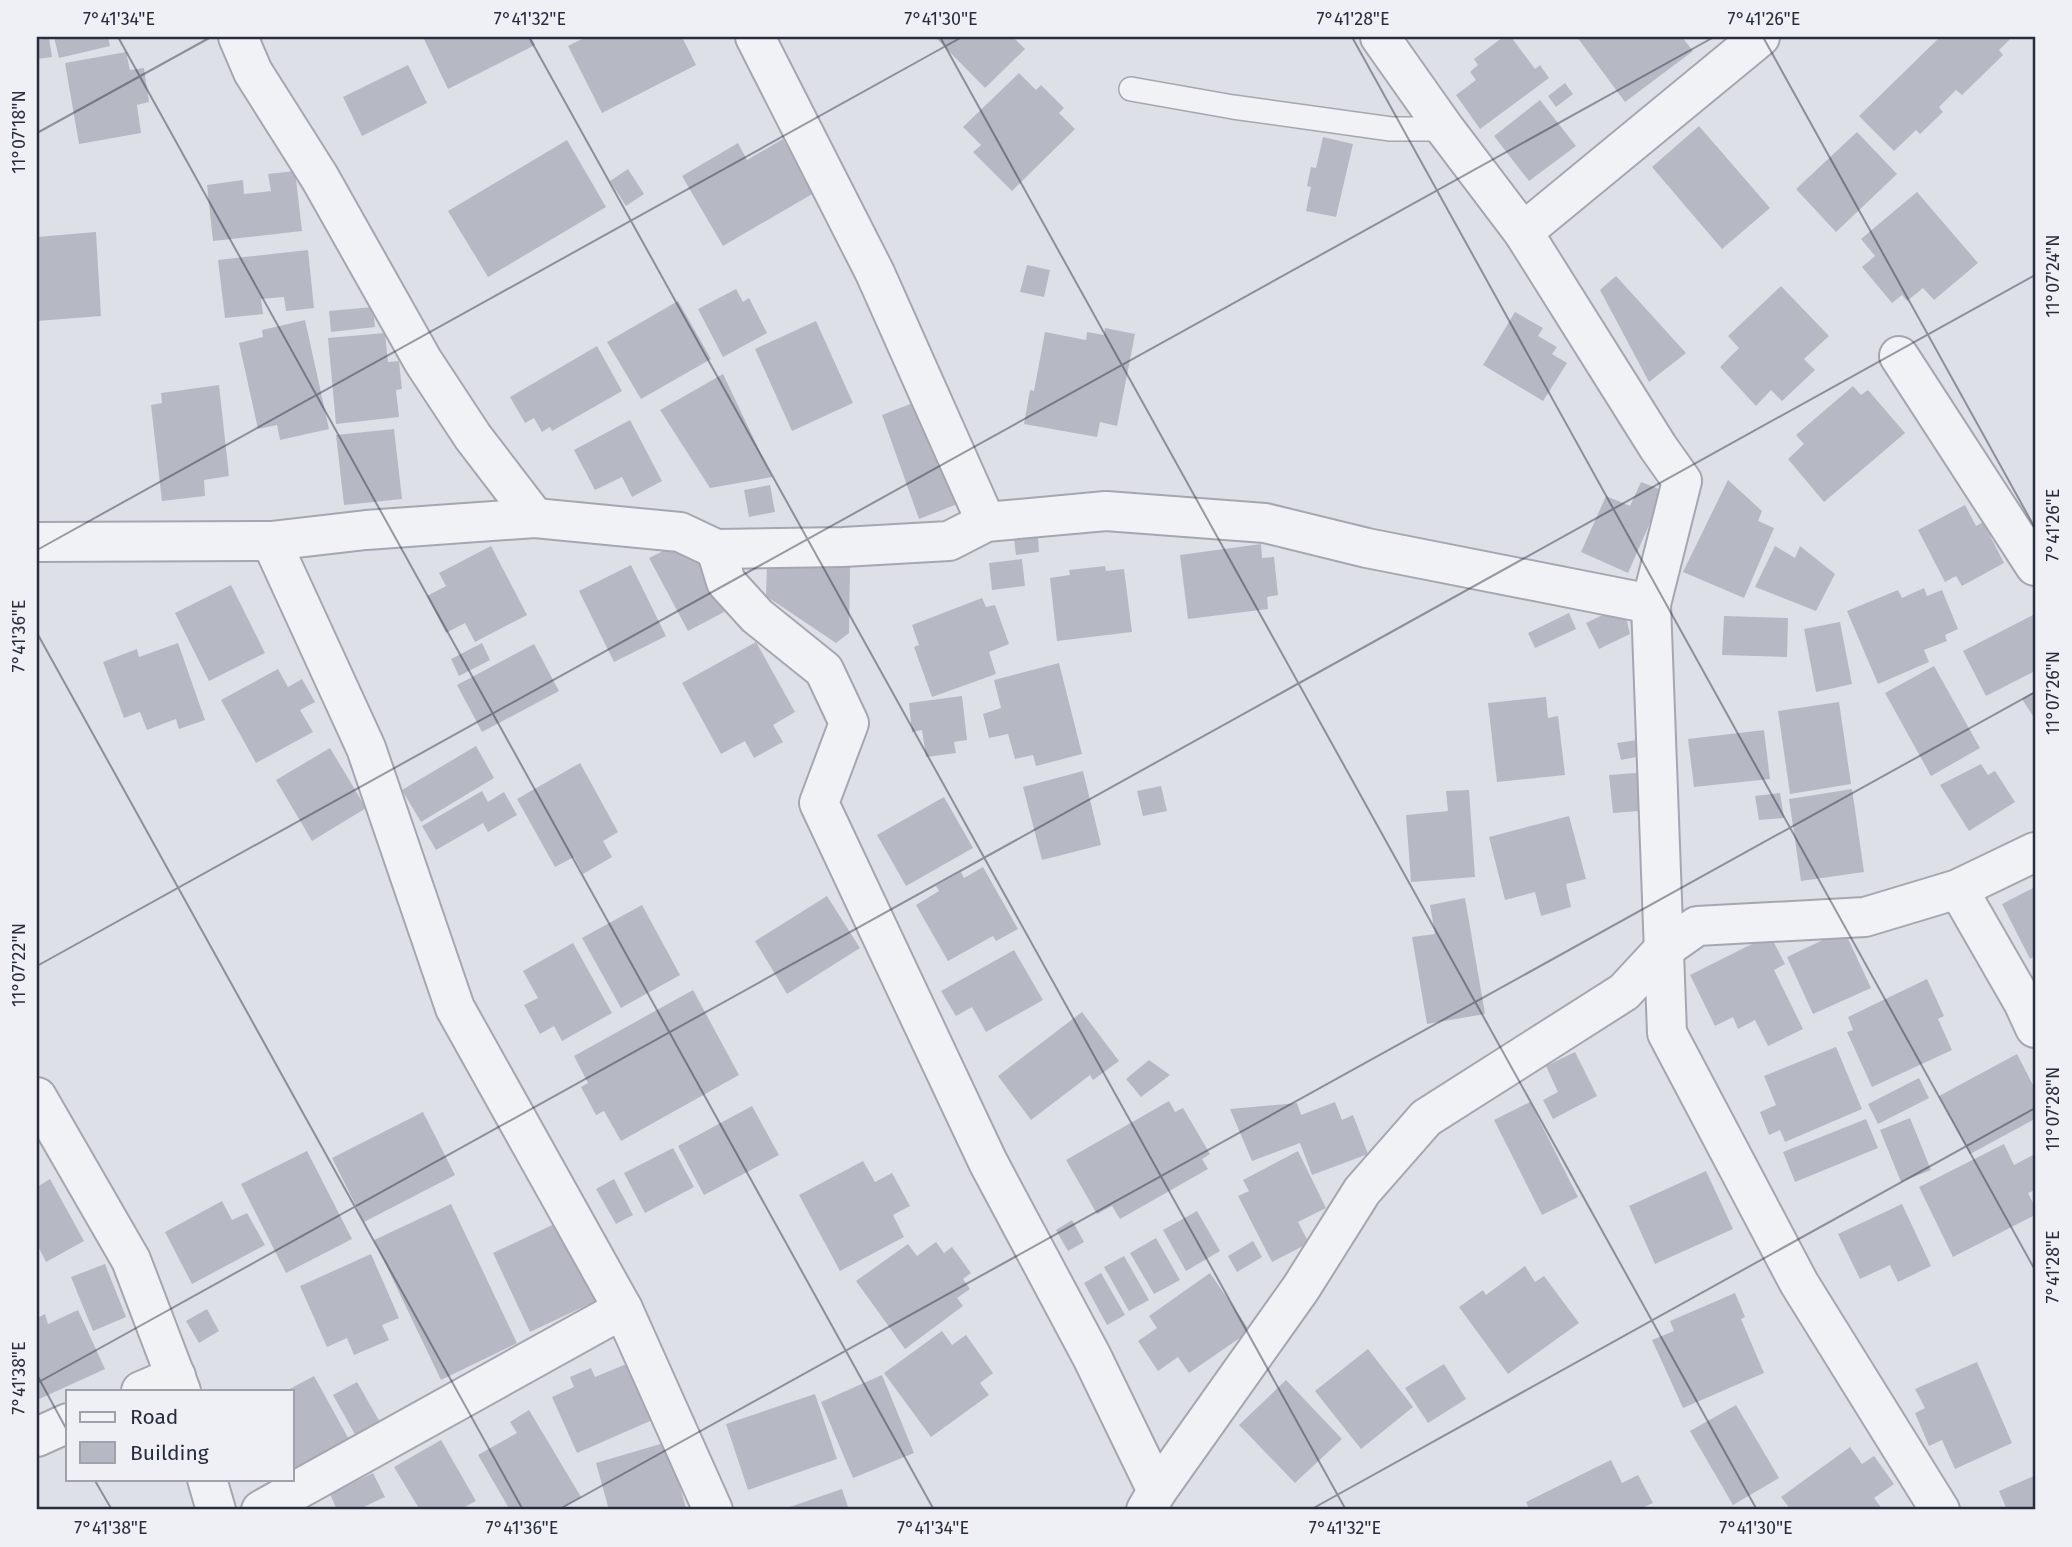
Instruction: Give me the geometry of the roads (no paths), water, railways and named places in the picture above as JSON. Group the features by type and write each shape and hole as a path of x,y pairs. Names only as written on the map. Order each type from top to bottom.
{"street":[{"path":"238,37 253,72 320,178 422,361 474,437 535,518"},
{"path":"755,37 875,273 986,522"},
{"path":"1380,37 1523,232 1682,481 1651,604 1667,1033 1799,1283 1940,1510"},
{"path":"1523,232 1760,37"},
{"path":"1899,356 2035,566"},
{"path":"37,542 271,541 366,530 535,518 680,532 716,549 843,547 949,541 986,522 1106,511 1265,523 1367,548 1651,604"},
{"path":"271,541 366,748 455,1008 623,1310 713,1510"},
{"path":"716,549 726,582 757,616 824,670 849,723 819,803 988,1162 1092,1357 1151,1501"},
{"path":"1151,1501 1301,1288 1362,1191 1426,1118 1624,992 1663,950 1697,926 1865,917 1958,890 2035,852"},
{"path":"1958,890 2024,1002 2035,1028"},
{"path":"37,1097 131,1260 178,1383 146,1390"},
{"path":"261,1510 623,1310"},
{"path":"37,1437 66,1424"},
{"path":"206,1480 216,1510"}],"lane":[{"path":"1131,89 1233,107 1391,129 1445,129"}]}
